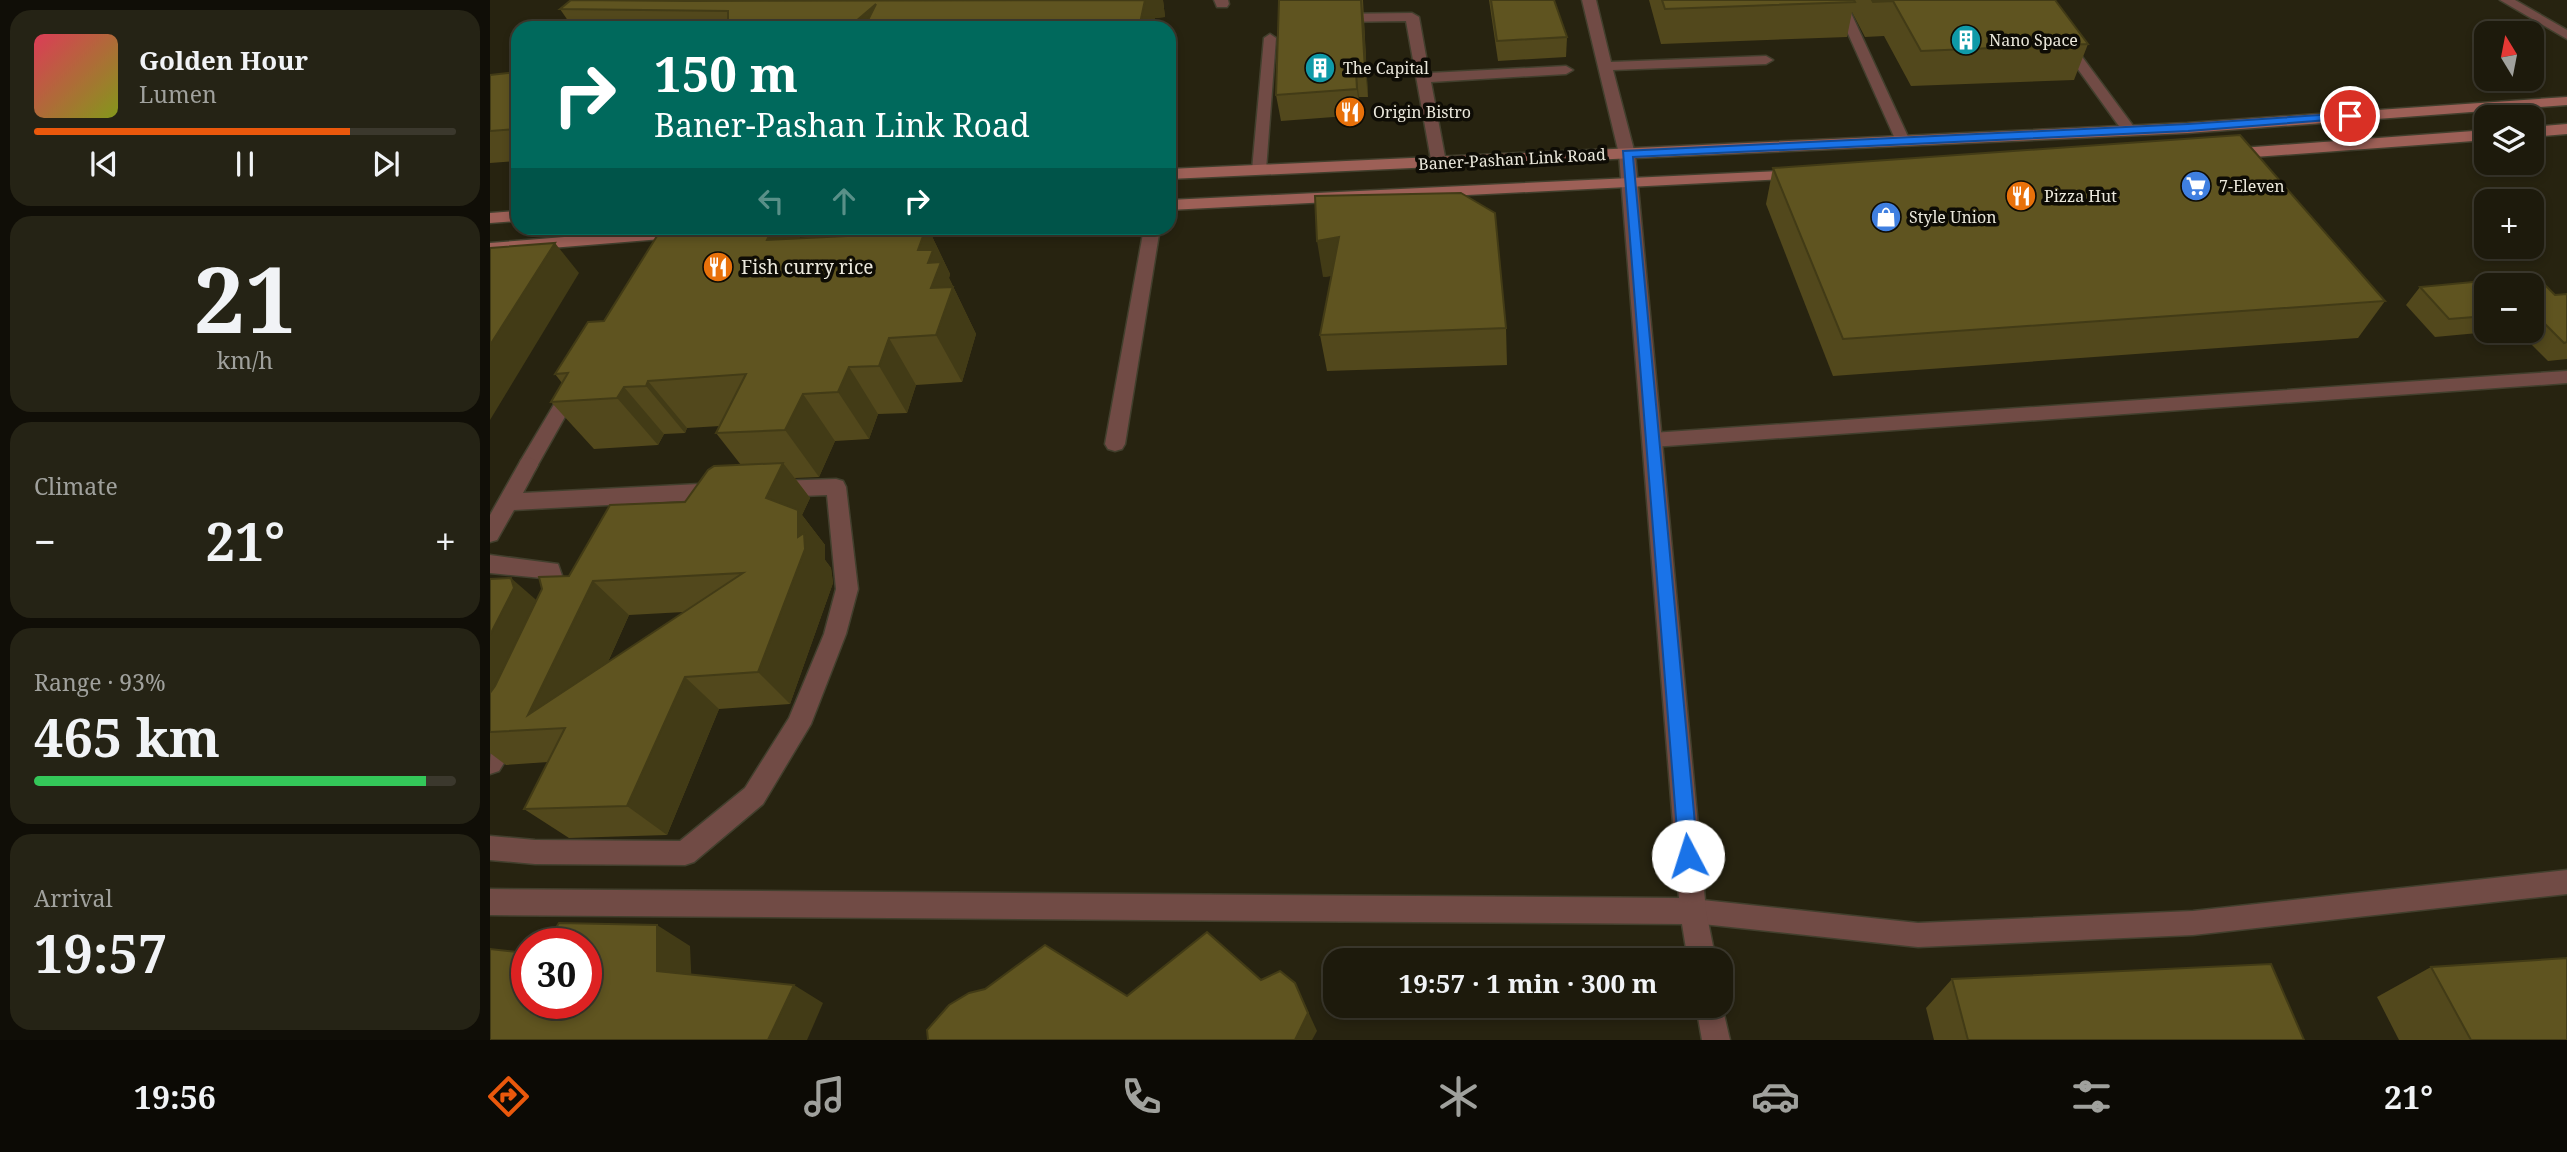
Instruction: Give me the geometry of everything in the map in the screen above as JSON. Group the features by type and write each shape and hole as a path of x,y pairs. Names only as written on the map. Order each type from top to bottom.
{"street":[{"path":"575,21 596,0"},
{"path":"1589,0 1627,154 1693,911 1700,948"},
{"path":"1321,19 1412,17 1438,162"},
{"path":"1606,66 1766,60"},
{"path":"1423,78 1566,71"},
{"name":"Baner-Pashan Link Road","path":"1176,174 2129,130 2567,101"},
{"path":"2544,131 2567,129"},
{"path":"2210,156 2474,136"},
{"name":"Baner-Pashan Link Road","path":"1176,205 1823,174"},
{"path":"490,218 511,216"},
{"path":"1115,444 1151,235"},
{"path":"490,248 660,237"},
{"path":"490,534 528,465"},
{"path":"490,848 535,852 685,853 754,796 799,724 835,634 847,589 836,487 508,502"},
{"path":"490,564 550,570 567,622"},
{"path":"490,763 519,721"},
{"path":"490,902 1693,911"},
{"path":"1712,1018 1716,1040"}],"lane":[{"path":"1839,0 1903,141"},
{"path":"2034,0 2129,130"},
{"path":"2506,0 2567,35"},
{"path":"1259,170 1270,38"},
{"path":"1653,440 2567,377"},
{"path":"528,465 577,381"},
{"path":"1693,911 1918,935 2193,923 2567,882"}],"building":[{"path":"571,0 1145,0 1140,21 868,21 876,4 856,21 728,21 728,11 560,9"},
{"name":"The Capital","path":"1279,0 1361,0 1365,71 1356,71 1357,89 1276,95"},
{"path":"1491,0 1554,0 1567,37 1497,41"},
{"path":"1662,0 1854,0 1855,2 1665,9"},
{"path":"1872,0 2055,0 2088,44 1921,51 1893,1"},
{"path":"511,73 511,130 490,131 490,75"},
{"path":"2240,135 2385,301 1843,339 1773,168"},
{"path":"1461,193 1495,213 1506,328 1320,335 1339,237 1317,241 1315,196"},
{"path":"658,235 770,235 767,240 923,235 918,250 933,250 928,263 941,262 931,288 953,287 936,335 889,338 879,366 849,367 838,392 803,394 785,430 716,433 746,374 648,381 646,386 624,387 617,398 551,402 568,373 555,374 588,322 604,321"},
{"path":"555,243 490,345 490,248"},
{"path":"2474,282 2474,317 2449,319 2420,287"},
{"path":"2544,284 2555,295 2567,294 2567,342 2564,343 2544,323"},
{"path":"783,463 766,498 798,510 798,537 804,533 805,549 758,672 685,677 627,806 524,809 565,728 490,732 490,693 542,589 539,577 569,576 610,505 685,502 708,470 714,466","holes":["743,573 528,715 593,581"]},
{"path":"511,578 514,588 490,635 490,579"},
{"path":"559,923 657,925 657,971 794,985 768,1040 490,1040 490,949 511,951 511,1019 602,1019 602,928 556,928"},
{"path":"1207,932 1261,980 1280,971 1295,983 1308,1013 1295,1040 928,1040 927,1030 949,1005 969,993 985,989 1045,945 1127,996"},
{"path":"2567,958 2567,1040 2471,1040 2431,967"},
{"path":"2271,964 2304,1040 1968,1040 1952,979"}],"place":[{"name":"Nano Space","path":"1966,40"},
{"name":"The Capital","path":"1320,68"},
{"name":"Origin Bistro","path":"1350,112"},
{"name":"7-Eleven","path":"2196,186"},
{"name":"Pizza Hut","path":"2021,196"},
{"name":"Style Union","path":"1886,217"},
{"name":"Fish curry rice","path":"718,267"}],"route":[{"path":"1688,856 1627,154 2188,128 2350,116"}]}
